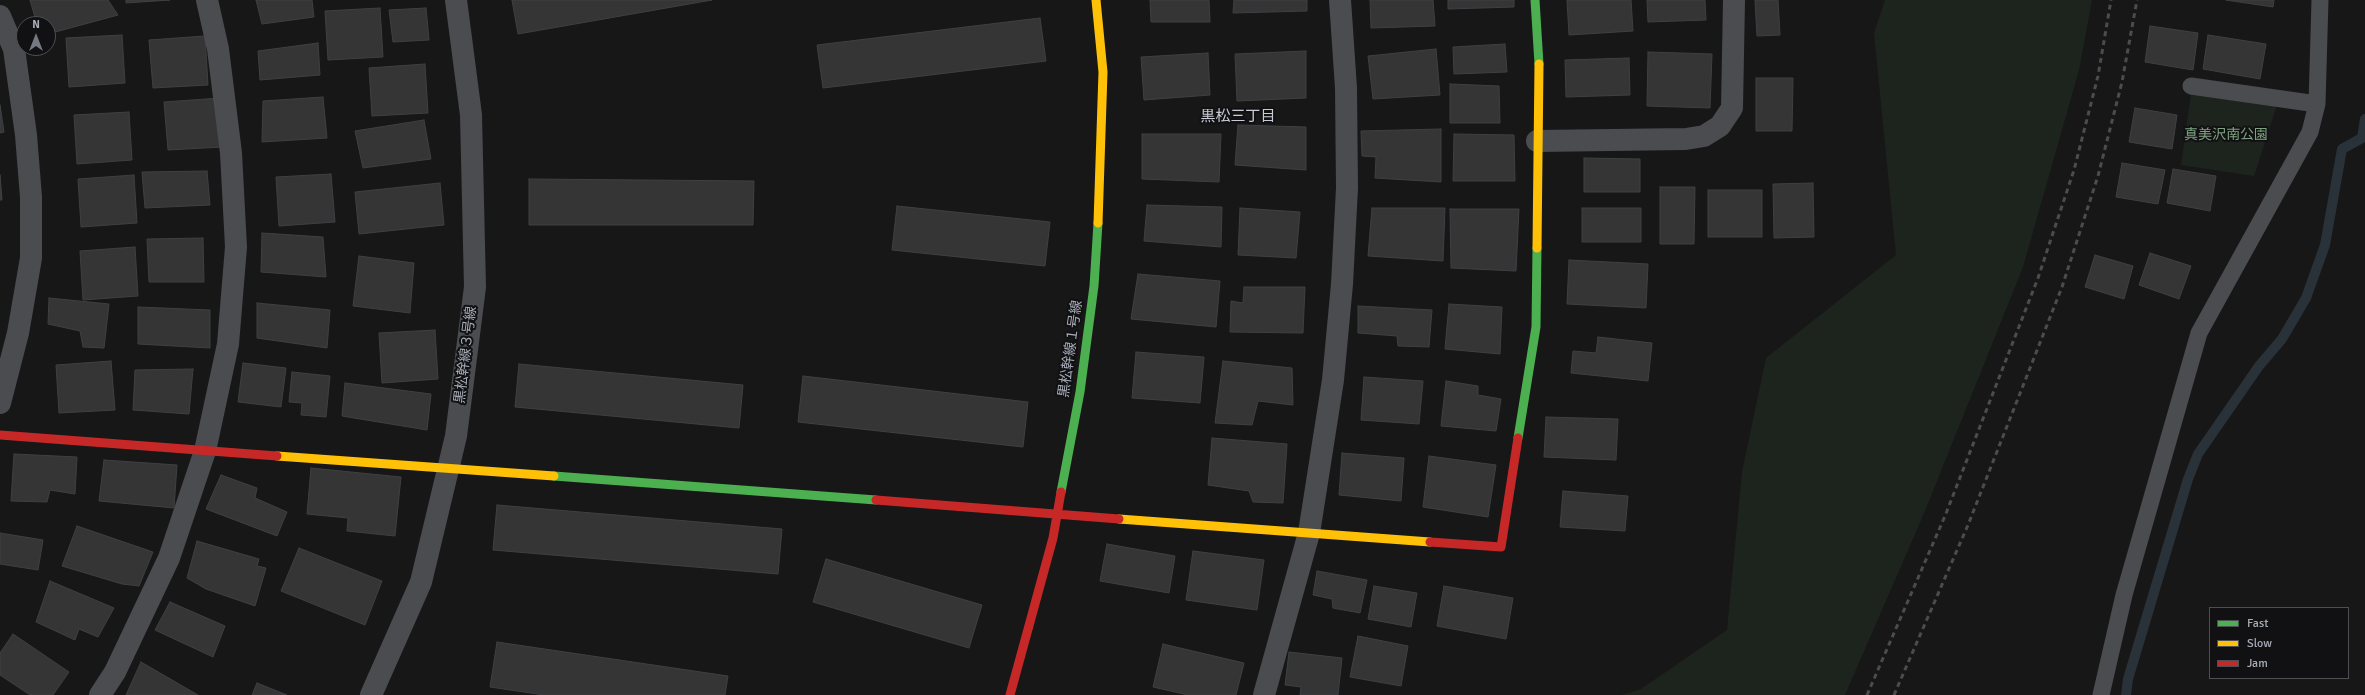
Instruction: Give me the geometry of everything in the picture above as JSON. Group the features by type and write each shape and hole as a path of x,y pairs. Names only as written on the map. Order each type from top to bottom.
{"street":[{"path":"100,695 115,672 169,558 206,451 228,344 236,247 231,153 218,49 207,0"},
{"name":"黒松幹線３号線","path":"371,695 421,582 456,436 475,287 471,114 456,0"},
{"name":"黒松幹線１号線","path":"1010,695 1030,627 1057,514 1080,392 1094,278 1101,182 1103,72 1096,0"},
{"path":"1264,695 1309,533 1333,380 1342,284 1347,188 1346,119 1340,0"},
{"path":"0,435 448,470 1501,547 1536,327 1539,60 1535,0"},
{"path":"1537,141 1686,139 1704,136 1720,126 1732,108 1734,0"},
{"path":"0,16 14,49 26,135 31,197 31,258 18,333 0,403"}],"lane":[{"path":"2101,695 2124,595 2199,333 2310,132 2317,104 2320,0"},
{"path":"2191,86 2317,104"}],"green space":[{"path":"1885,0 2092,0 2079,70 2023,267 1925,511 1845,695 1622,695 1641,689 1727,630 1742,472 1766,358 1896,255 1874,33"},
{"name":"真美沢南公園","path":"2191,94 2278,102 2254,176 2181,165"}],"building":[{"path":"30,0 108,0 118,15 56,32 56,16 35,16"},
{"path":"126,0 170,0 126,3"},
{"path":"256,0 312,0 314,17 262,24"},
{"path":"512,0 712,0 518,34"},
{"path":"1150,0 1209,0 1210,22 1151,22"},
{"path":"1234,0 1307,0 1307,11 1233,13"},
{"path":"1370,0 1433,0 1435,26 1371,28"},
{"path":"1448,0 1514,0 1514,7 1448,9"},
{"path":"1567,0 1631,0 1633,31 1569,35"},
{"path":"1647,0 1705,0 1706,20 1648,22"},
{"path":"1755,0 1778,0 1780,35 1757,36"},
{"path":"2226,0 2274,0 2273,7"},
{"path":"380,8 383,57 328,60 325,11"},
{"path":"426,8 429,40 393,42 389,10"},
{"path":"1040,18 1046,61 823,88 817,45"},
{"path":"2150,26 2198,33 2193,70 2145,62"},
{"path":"122,35 125,83 69,87 66,38"},
{"path":"2208,35 2266,44 2260,79 2203,69"},
{"path":"205,36 208,85 153,88 149,40"},
{"path":"318,43 320,75 260,80 258,51"},
{"path":"1505,44 1507,72 1454,74 1453,47"},
{"path":"1436,49 1440,95 1373,99 1368,56"},
{"path":"1306,51 1306,98 1237,101 1235,54"},
{"path":"1648,52 1712,54 1710,108 1647,106"},
{"path":"1208,53 1210,95 1144,100 1141,57"},
{"path":"1629,58 1630,95 1566,97 1565,60"},
{"path":"425,64 428,113 372,116 369,68"},
{"path":"1756,78 1793,78 1792,131 1756,131"},
{"path":"1450,84 1499,86 1500,123 1450,123"},
{"path":"323,97 327,138 262,142 263,101"},
{"path":"220,98 223,147 168,150 164,102"},
{"path":"0,105 4,132 0,133"},
{"path":"2135,108 2177,115 2172,149 2129,142"},
{"path":"129,112 132,160 77,164 74,115"},
{"path":"424,120 431,159 363,168 355,131"},
{"path":"1238,125 1306,127 1306,170 1235,165"},
{"path":"1441,129 1441,182 1375,178 1376,157 1362,156 1361,131"},
{"path":"1142,134 1221,134 1219,182 1142,179"},
{"path":"1454,134 1514,135 1515,181 1453,181"},
{"path":"1584,158 1640,159 1640,192 1584,192"},
{"path":"2122,163 2165,170 2158,204 2116,197"},
{"path":"2173,169 2216,176 2210,211 2167,203"},
{"path":"207,171 210,205 145,208 142,172"},
{"path":"331,174 335,222 279,226 276,177"},
{"path":"0,175 2,200 0,200"},
{"path":"134,175 137,223 81,227 78,179"},
{"path":"529,179 754,181 753,225 529,225"},
{"path":"440,183 444,225 359,234 355,192"},
{"path":"1813,183 1814,237 1774,238 1773,184"},
{"path":"1660,187 1695,187 1694,244 1660,244"},
{"path":"1708,190 1762,190 1762,237 1708,237"},
{"path":"1147,205 1222,207 1221,247 1144,241"},
{"path":"897,206 1050,222 1045,266 892,250"},
{"path":"1240,208 1300,212 1296,258 1238,255"},
{"path":"1372,208 1445,208 1443,261 1368,256"},
{"path":"1582,208 1641,208 1641,242 1582,242"},
{"path":"1450,209 1519,209 1516,271 1451,268"},
{"path":"262,233 323,237 326,277 261,272"},
{"path":"203,238 204,282 149,282 147,239"},
{"path":"135,247 138,296 83,300 80,251"},
{"path":"2150,253 2191,266 2179,299 2139,285"},
{"path":"2095,255 2133,266 2124,299 2085,287"},
{"path":"359,256 414,263 410,313 353,306"},
{"path":"1569,260 1648,264 1646,308 1567,304"},
{"path":"1138,274 1220,281 1216,327 1131,319"},
{"path":"1244,287 1305,287 1303,333 1230,332 1231,301 1243,303"},
{"path":"49,298 109,304 104,348 83,347 80,331 48,324"},
{"path":"257,303 330,310 327,348 257,338"},
{"path":"1449,304 1502,307 1500,354 1445,349"},
{"path":"1358,306 1432,310 1429,347 1398,346 1397,336 1358,333"},
{"path":"138,307 210,310 210,348 138,344"},
{"path":"435,330 438,379 382,383 379,333"},
{"path":"1598,337 1652,343 1648,381 1571,373 1573,351 1596,353"},
{"path":"1136,352 1204,357 1200,403 1132,398"},
{"path":"111,361 115,410 59,413 56,365"},
{"path":"1223,361 1292,368 1293,405 1258,401 1252,425 1215,423"},
{"path":"243,363 286,368 281,407 238,402"},
{"path":"519,364 743,385 739,428 515,407"},
{"path":"193,369 189,414 133,410 135,370"},
{"path":"292,372 330,376 326,417 301,415 302,403 289,402"},
{"path":"803,376 1028,402 1023,447 798,422"},
{"path":"1364,377 1423,381 1419,424 1361,420"},
{"path":"1446,381 1478,386 1478,395 1501,399 1496,431 1441,426"},
{"path":"345,383 431,394 427,430 342,416"},
{"path":"1546,417 1618,419 1616,460 1544,457"},
{"path":"1212,438 1287,444 1283,503 1253,502 1249,491 1208,485"},
{"path":"1342,453 1404,458 1401,501 1339,495"},
{"path":"14,454 77,457 75,494 50,490 47,502 11,501"},
{"path":"1429,456 1496,465 1488,517 1423,507"},
{"path":"104,460 177,465 174,508 99,501"},
{"path":"311,468 401,477 395,536 347,531 348,518 307,514"},
{"path":"221,475 257,488 255,498 287,512 277,536 206,509"},
{"path":"1563,491 1628,496 1625,531 1560,527"},
{"path":"497,505 782,529 778,574 493,550"},
{"path":"77,526 153,552 139,586 122,584 62,566"},
{"path":"0,533 43,540 38,570 0,564"},
{"path":"197,541 259,559 257,566 266,568 255,606 206,589 187,578"},
{"path":"1107,544 1175,556 1169,593 1100,581"},
{"path":"299,548 382,581 365,625 281,591"},
{"path":"1193,551 1264,560 1257,610 1186,600"},
{"path":"826,559 982,605 969,648 813,602"},
{"path":"1317,571 1367,580 1360,613 1333,608 1332,599 1313,595"},
{"path":"50,581 114,608 98,637 79,629 75,640 36,622"},
{"path":"1374,586 1417,593 1411,627 1368,619"},
{"path":"1444,586 1513,598 1506,639 1437,626"},
{"path":"170,602 225,626 213,657 155,630"},
{"path":"13,634 69,672 53,695 30,695 0,675 0,653"},
{"path":"1358,636 1408,646 1401,686 1350,677"},
{"path":"497,642 728,676 725,695 544,695 490,687"},
{"path":"1163,644 1244,663 1236,695 1188,695 1153,687"},
{"path":"1289,652 1342,658 1338,695 1300,695 1301,687 1285,685"},
{"path":"141,662 198,695 126,695"},
{"path":"257,683 287,695 252,695"}],"waterway":[{"path":"2126,695 2128,679 2188,479 2198,454 2259,366 2282,339 2306,298 2325,245 2342,149 2362,138 2365,119"}],"railway":[{"path":"1867,695 1945,516 2038,278 2074,170 2098,76 2111,0"},
{"path":"1894,695 1968,525 2062,287 2098,176 2122,82 2137,0"}],"traffic: fast":[{"path":"1535,0 1539,64"},
{"path":"1061,492 1080,392 1094,286 1098,223"},
{"path":"1518,438 1536,327 1537,248"},
{"path":"554,476 876,500"}],"traffic: slow":[{"path":"1096,0 1103,72 1098,223"},
{"path":"1537,248 1539,64"},
{"path":"277,456 554,476"},
{"path":"1119,519 1430,542"}],"traffic: jam":[{"path":"0,435 277,456"},
{"path":"1430,542 1501,547 1518,438"},
{"path":"1010,695 1053,538 1061,492"},
{"path":"876,500 1119,519"}],"district":[{"name":"黒松三丁目","path":"1238,117"}]}
